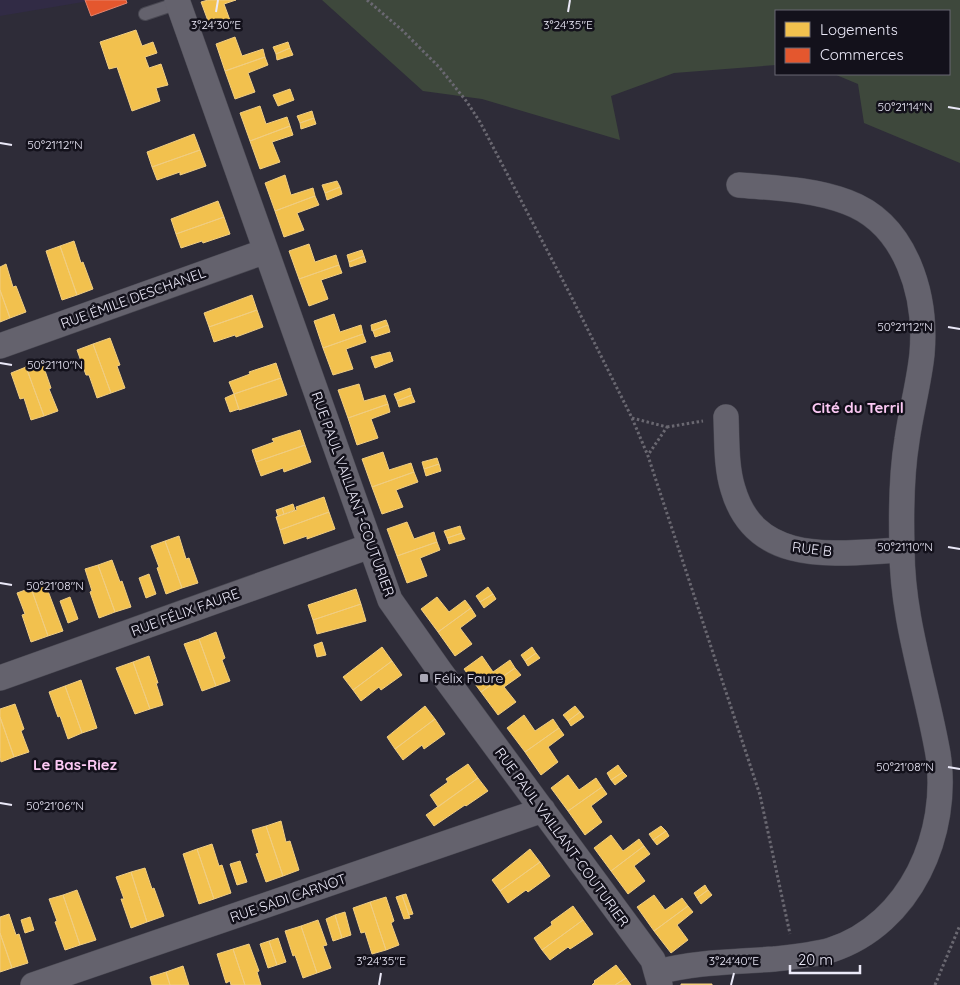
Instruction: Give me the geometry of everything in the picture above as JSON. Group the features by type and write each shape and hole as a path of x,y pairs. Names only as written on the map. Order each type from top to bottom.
{"street":[{"name":"RUE PAUL VAILLANT-COUTURIER","path":"177,1 386,591 396,611 654,960 659,979"},
{"path":"659,979 682,966 795,957 831,950 860,937 887,914 909,889 923,865 933,841 940,807 941,771 904,595 902,550 903,472 921,361 922,336 921,317 915,284 904,253 896,239 863,209 848,202 817,193 739,185"},
{"name":"RUE ÉMILE DESCHANEL","path":"0,346 266,251"},
{"name":"RUE B","path":"726,417 729,473 733,489 745,517 754,529 766,538 783,545 813,552 902,550"},
{"name":"RUE FÉLIX FAURE","path":"0,678 370,546"},
{"name":"RUE SADI CARNOT","path":"33,985 543,810"}],"lane":[{"path":"145,14 177,1"}],"path":[{"path":"367,0 422,50 467,102 494,148 535,226 632,418 648,456 760,795 795,957"},
{"path":"632,418 667,427 726,417"},
{"path":"648,456 667,427"},
{"path":"935,985 960,925"}],"shaded area":[{"path":"0,0 95,0 0,16"}],"green space":[{"path":"322,0 960,0 960,163 864,123 858,84 836,75 950,75 950,10 775,10 775,65 674,73 611,96 620,140 482,99 423,91"}],"building: Logements":[{"path":"208,0 236,0 224,4 231,23 211,29 201,2"},
{"path":"136,30 142,46 153,42 157,53 145,57 149,68 161,64 168,85 156,88 160,101 132,111 117,67 109,69 100,42"},
{"path":"235,37 242,56 263,49 265,57 225,71 216,44"},
{"path":"288,42 290,48 276,54 273,47"},
{"path":"290,48 293,55 277,60 276,54"},
{"path":"265,57 268,65 248,73 255,92 235,99 225,71"},
{"path":"290,89 294,100 278,106 273,95"},
{"path":"260,106 266,124 287,117 290,126 250,141 240,113"},
{"path":"312,111 314,118 300,123 297,116"},
{"path":"314,118 316,124 301,129 300,123"},
{"path":"290,126 293,135 272,142 280,162 260,169 250,141"},
{"path":"194,134 200,150 152,167 147,152"},
{"path":"200,150 206,166 180,175 180,172 157,180 152,167"},
{"path":"285,175 291,195 313,188 315,196 275,211 265,183"},
{"path":"337,181 340,187 325,193 322,185"},
{"path":"340,187 342,194 327,200 325,193"},
{"path":"315,196 319,205 297,213 304,230 284,237 275,211"},
{"path":"218,201 224,217 176,234 171,219"},
{"path":"224,217 230,234 181,248 176,234"},
{"path":"74,241 81,263 83,262 93,289 77,295 60,246"},
{"path":"309,244 315,262 336,255 339,265 299,279 289,251"},
{"path":"60,246 77,295 62,300 46,251"},
{"path":"362,250 364,256 349,262 347,255"},
{"path":"364,256 366,262 350,267 349,262"},
{"path":"6,264 13,287 16,286 26,312 10,318 0,290 0,267"},
{"path":"339,265 342,273 321,280 328,299 309,306 299,279"},
{"path":"0,290 10,318 0,322"},
{"path":"252,295 257,310 209,327 204,313"},
{"path":"257,310 263,327 236,337 235,335 214,342 209,327"},
{"path":"334,314 340,332 361,325 363,334 323,348 314,321"},
{"path":"386,320 388,325 372,331 371,325"},
{"path":"388,325 390,332 375,337 373,331"},
{"path":"363,334 366,342 346,349 353,369 333,375 323,348"},
{"path":"110,338 120,365 117,366 125,388 111,393 93,344"},
{"path":"93,344 111,393 97,398 77,350"},
{"path":"390,352 393,361 375,368 371,357"},
{"path":"42,362 51,388 49,389 58,411 44,416 26,367"},
{"path":"276,363 281,378 234,394 229,382 250,374 249,372"},
{"path":"26,367 44,416 31,420 24,398 20,399 11,373"},
{"path":"281,378 287,395 239,410 234,394"},
{"path":"359,384 364,401 385,395 388,404 348,418 338,390"},
{"path":"410,388 412,395 397,401 394,394"},
{"path":"234,394 239,409 230,412 225,398"},
{"path":"412,395 415,402 399,407 397,401"},
{"path":"388,404 390,412 371,419 378,438 357,445 348,418"},
{"path":"300,430 305,445 256,462 252,450 274,442 272,439"},
{"path":"305,445 311,462 284,472 283,468 261,476 256,462"},
{"path":"383,452 389,470 411,463 414,472 372,487 362,459"},
{"path":"437,458 439,464 424,469 422,462"},
{"path":"439,464 441,471 426,476 424,469"},
{"path":"414,472 418,482 396,490 403,507 382,514 372,487"},
{"path":"324,497 329,512 280,530 276,517 297,510 296,507"},
{"path":"293,504 295,510 284,514 282,508"},
{"path":"282,508 284,514 278,516 276,510"},
{"path":"329,512 335,529 307,539 307,536 284,544 280,530"},
{"path":"407,522 414,539 434,532 437,542 397,556 387,529"},
{"path":"460,526 462,533 447,538 444,531"},
{"path":"462,533 465,539 449,544 447,538"},
{"path":"179,536 186,559 189,558 198,583 182,588 165,541"},
{"path":"165,541 182,588 166,594 151,546"},
{"path":"437,542 440,550 420,558 427,576 407,583 397,556"},
{"path":"112,560 131,607 115,612 98,565"},
{"path":"98,565 115,612 99,618 90,592 92,591 85,569"},
{"path":"149,574 156,594 146,598 139,578"},
{"path":"45,583 63,631 48,636 31,588"},
{"path":"488,587 493,594 480,602 476,596"},
{"path":"31,588 48,636 31,642 22,615 25,614 17,593"},
{"path":"356,589 361,604 313,620 308,605"},
{"path":"493,594 496,599 484,608 480,602"},
{"path":"70,597 78,619 68,623 60,601"},
{"path":"437,597 449,612 465,600 471,608 438,632 421,609"},
{"path":"361,604 366,621 317,634 313,620"},
{"path":"471,608 476,616 460,628 472,644 455,656 438,632"},
{"path":"216,632 225,658 222,660 230,681 216,686 199,639"},
{"path":"199,639 216,686 202,691 184,644"},
{"path":"322,642 326,655 317,657 314,645"},
{"path":"382,647 392,661 353,690 343,677"},
{"path":"532,647 536,653 525,661 521,655"},
{"path":"536,653 540,658 528,666 525,661"},
{"path":"149,656 163,705 150,709 133,662"},
{"path":"482,656 493,672 510,660 515,668 481,692 464,669"},
{"path":"392,661 402,675 381,690 379,687 361,701 353,690"},
{"path":"133,662 150,709 135,714 116,668"},
{"path":"515,668 521,675 504,687 516,702 498,715 481,692"},
{"path":"81,680 97,728 82,733 65,686"},
{"path":"65,686 82,733 68,739 49,692"},
{"path":"15,704 24,729 21,731 29,752 14,757 0,717 0,709"},
{"path":"425,706 435,719 395,749 387,737"},
{"path":"575,706 580,712 568,721 563,715"},
{"path":"580,712 584,717 571,726 568,721"},
{"path":"524,715 535,731 553,719 559,728 525,752 507,728"},
{"path":"0,717 14,757 1,762 0,758"},
{"path":"435,719 445,734 424,749 422,745 403,760 395,749"},
{"path":"559,728 564,735 548,747 558,762 541,775 525,752"},
{"path":"468,764 478,778 438,807 430,795 448,782 446,779"},
{"path":"618,765 623,772 611,780 607,773"},
{"path":"623,772 627,776 615,785 611,780"},
{"path":"568,775 579,790 596,778 602,787 568,811 551,788"},
{"path":"478,778 488,791 434,826 426,815"},
{"path":"602,787 607,794 591,806 602,822 585,835 568,811"},
{"path":"281,821 286,842 290,841 299,870 283,876 266,826"},
{"path":"266,826 283,876 266,882 256,854 259,853 252,830"},
{"path":"661,826 666,831 653,840 649,834"},
{"path":"666,831 669,836 657,845 653,840"},
{"path":"611,835 623,851 639,839 644,846 611,871 594,848"},
{"path":"212,844 219,866 222,865 231,893 214,899 197,849"},
{"path":"644,846 650,854 634,866 645,881 628,894 611,871"},
{"path":"197,849 214,899 199,904 183,854"},
{"path":"530,849 540,862 500,891 492,880"},
{"path":"240,861 247,882 237,885 230,864"},
{"path":"540,862 550,876 528,892 526,890 508,903 500,891"},
{"path":"145,868 164,916 147,922 131,872"},
{"path":"131,872 147,922 131,928 116,877"},
{"path":"705,885 708,890 697,898 694,893"},
{"path":"77,890 96,940 80,945 63,895"},
{"path":"708,890 712,895 701,904 697,898"},
{"path":"406,894 413,914 409,915 402,895"},
{"path":"63,895 80,945 65,950 49,899"},
{"path":"402,895 410,918 404,919 396,897"},
{"path":"654,895 665,910 682,898 688,906 654,931 637,907"},
{"path":"386,897 394,921 391,923 399,945 386,950 370,902"},
{"path":"370,902 386,950 372,954 365,932 361,933 353,908"},
{"path":"573,906 583,920 542,950 534,938 552,925 551,922"},
{"path":"688,906 693,912 677,925 688,940 671,953 654,931"},
{"path":"345,912 351,935 342,938 335,915"},
{"path":"9,914 16,935 19,934 28,963 12,968 0,933 0,917"},
{"path":"335,915 342,938 333,941 326,919"},
{"path":"30,917 34,930 25,933 21,920"},
{"path":"318,920 327,945 323,946 331,968 317,973 301,926"},
{"path":"583,920 593,934 570,949 568,947 550,960 542,950"},
{"path":"301,926 317,973 303,978 285,931"},
{"path":"0,933 12,968 0,972"},
{"path":"278,938 286,962 277,965 269,941"},
{"path":"269,941 277,965 268,968 260,944"},
{"path":"249,944 259,971 257,972 261,985 245,985 233,949"},
{"path":"233,949 245,985 231,985 230,981 226,983 217,954"},
{"path":"616,965 626,978 615,985 592,985 594,981"},
{"path":"183,966 189,985 170,985 166,972"},
{"path":"166,972 170,985 152,985 150,977"},
{"path":"626,978 631,985 615,985"},
{"path":"712,984 712,985 681,985"}],"building: Commerces":[{"path":"85,0 126,0 127,3 91,16"}],"place":[{"name":"Félix Faure","path":"424,678"}],"district":[{"name":"Cité du Terril","path":"858,407"},
{"name":"Le Bas-Riez","path":"75,764"}]}
